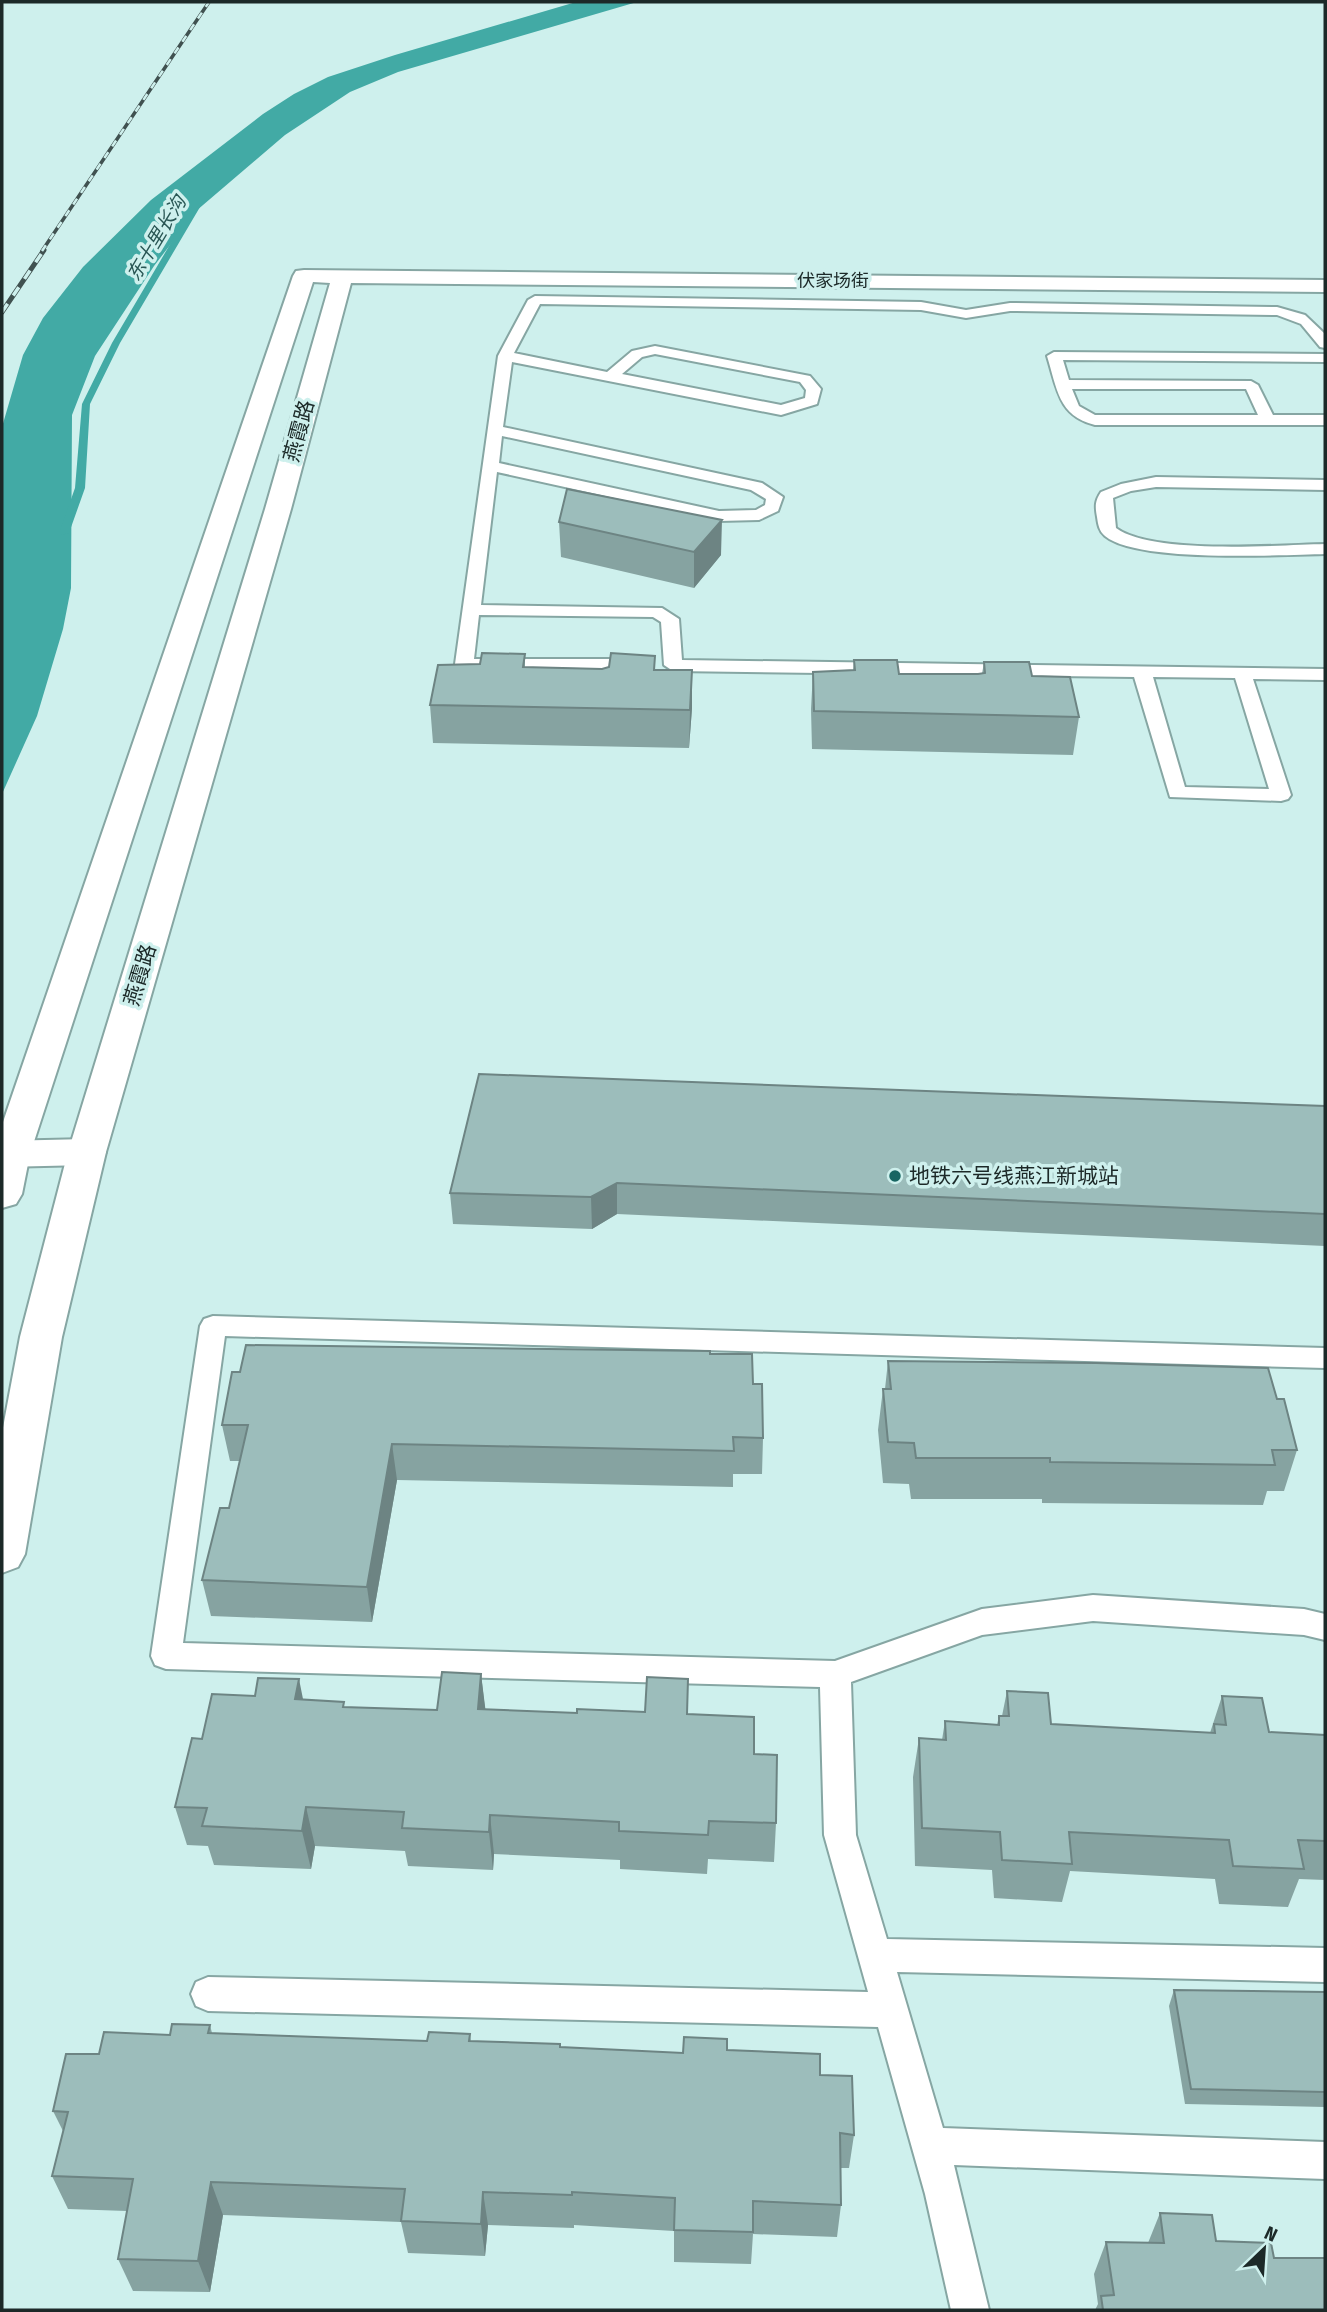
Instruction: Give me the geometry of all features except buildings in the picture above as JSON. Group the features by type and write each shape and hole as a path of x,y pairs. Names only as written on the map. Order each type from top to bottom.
{"street":[{"name":"燕霞路","path":"2,1194 7,1154 304,276 342,277 278,509 87,1152 41,1337 2,1554"},
{"name":"伏家场街","path":"342,277 1325,286"},
{"path":"7,1154 87,1152"}],"lane":[{"path":"941,282 948,311"},
{"path":"973,282 982,311"},
{"path":"1325,344 1312,324 1294,315 1277,311 1010,307 966,314 922,306 535,300 505,356 464,664 1325,674"},
{"path":"505,356 610,377 781,410 812,401 814,389 805,379 655,350 637,354 610,377"},
{"path":"1325,358 1054,356 1070,405 1074,412 1085,418 1325,420"},
{"path":"1237,358 1268,420"},
{"path":"1063,384 1251,385"},
{"path":"490,466 719,516 759,515 772,508 775,497 756,485 495,430"},
{"path":"1325,485 1140,484 1107,495 1103,507 1106,527 1130,542 1166,548 1325,549"},
{"path":"471,610 656,612 670,619 673,665"},
{"path":"1142,671 1177,793 1281,795 1242,672"},
{"path":"1325,1358 213,1326 166,1657 835,1674 982,1622 1093,1608 1304,1622 1325,1627"},
{"path":"835,1674 840,1835 944,2194 970,2310"},
{"path":"875,1955 1325,1965"},
{"path":"208,1994 891,2010"},
{"path":"930,2146 1325,2161"}],"water":[{"path":"576,2 637,2 398,72 350,92 285,135 196,211 154,266 95,356 72,415 71,588 63,629 37,716 2,794 2,427 23,355 43,318 83,267 151,200 263,114 294,94 328,77 395,55"}],"waterway":[{"name":"东十里长沟","path":"64,533 80,488 86,404 116,343 196,207"}],"railway":[{"path":"42,251 209,2"},
{"path":"2,312 44,250"}],"place":[{"name":"地铁六号线燕江新城站","path":"895,1176"}]}
